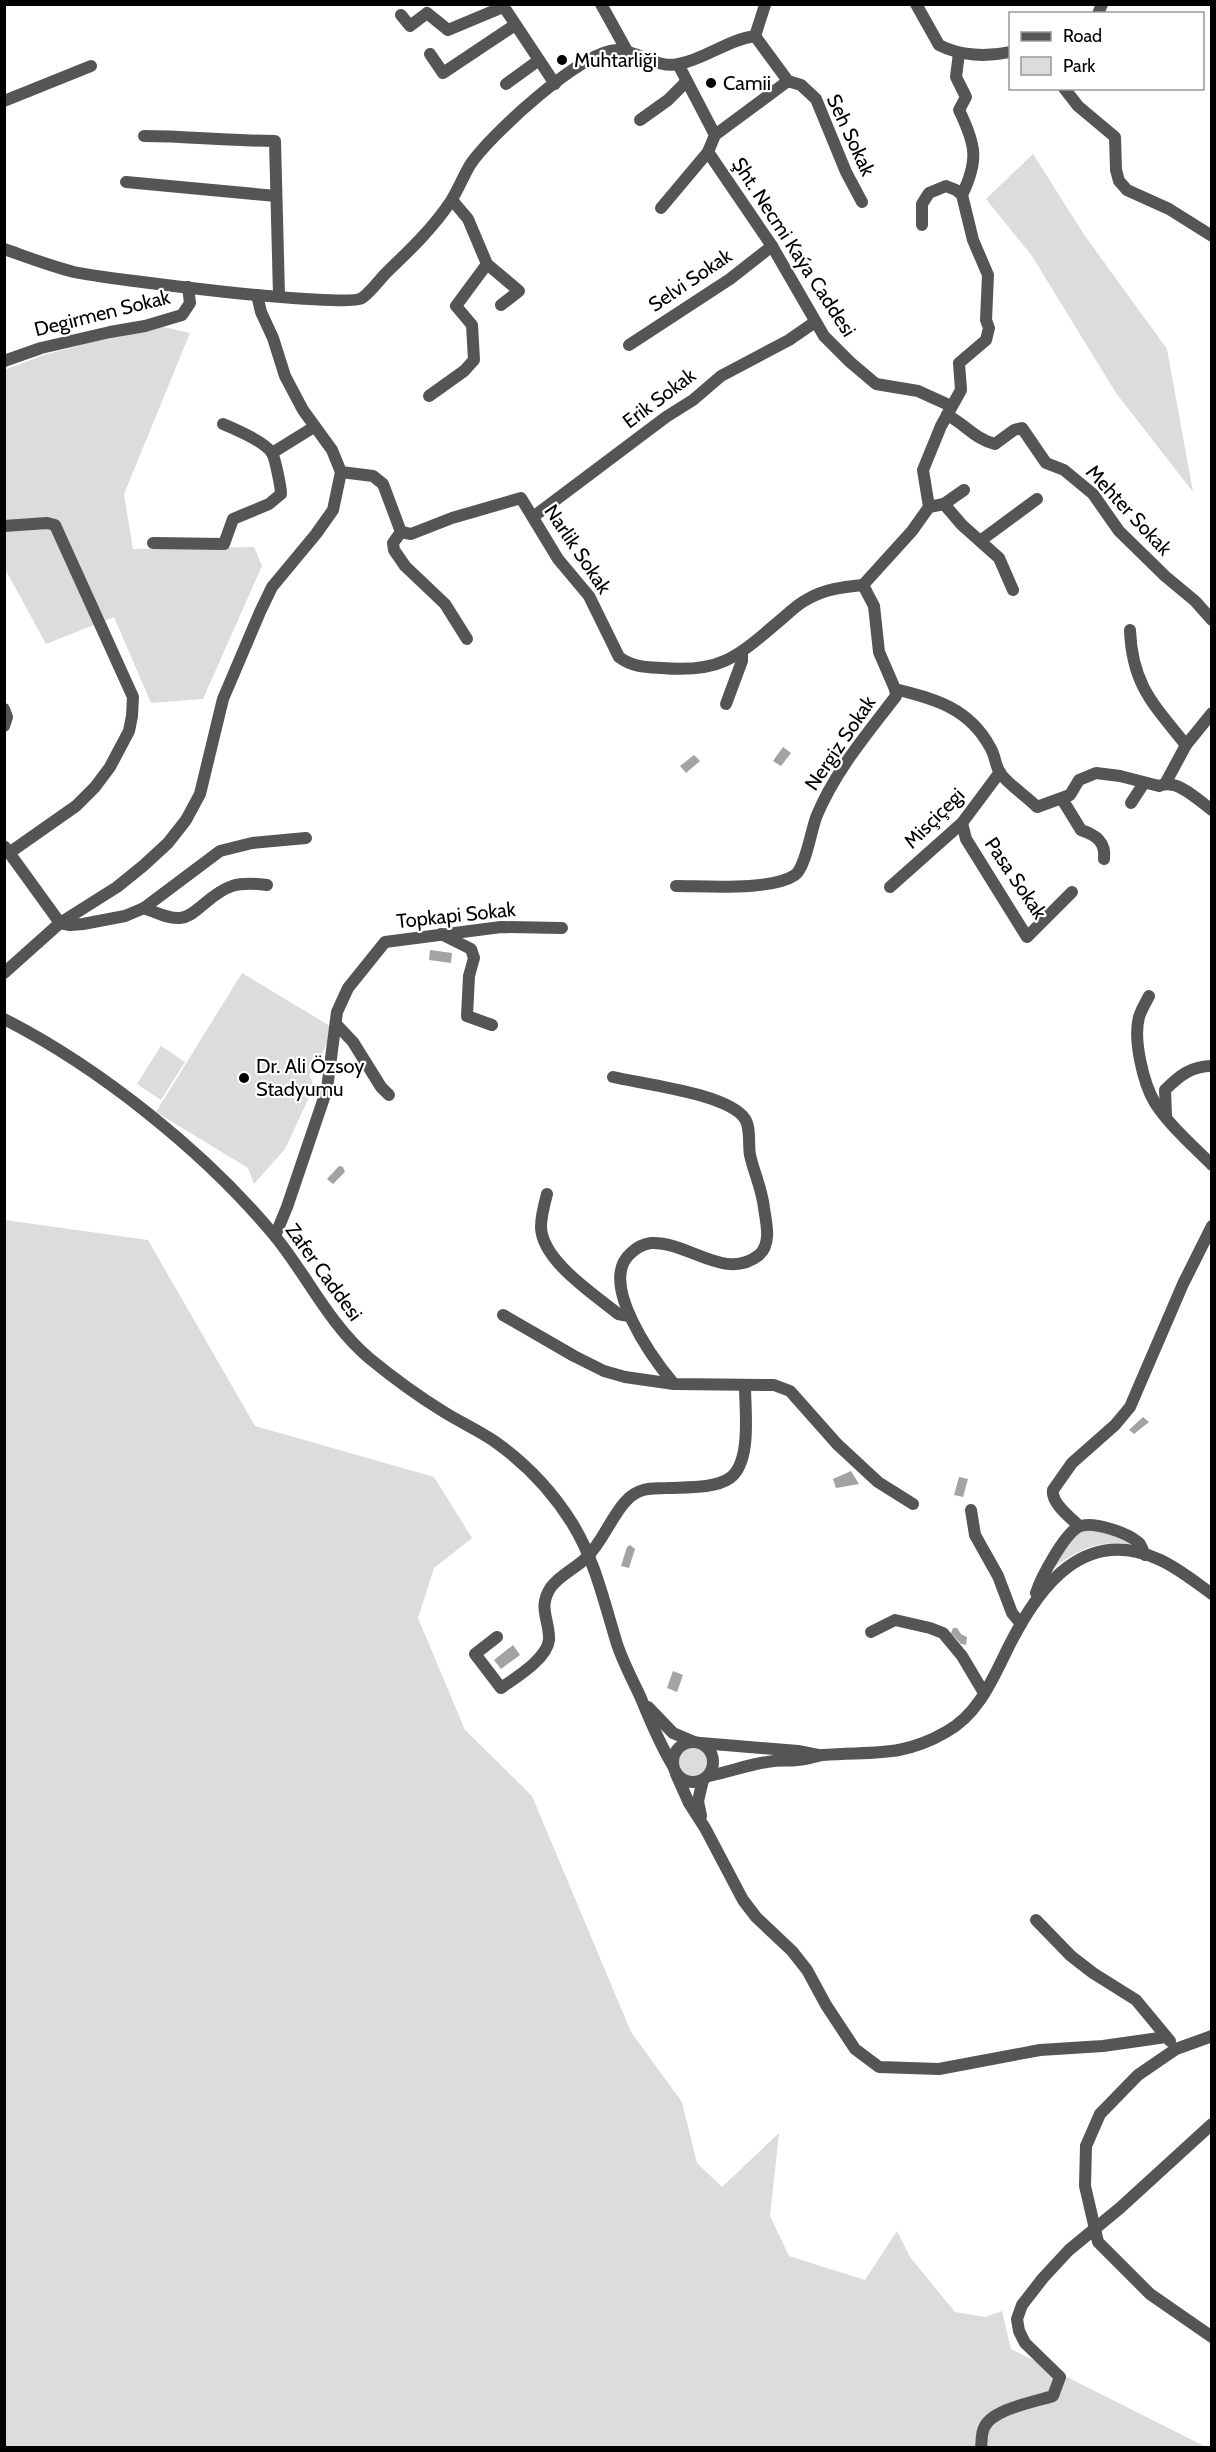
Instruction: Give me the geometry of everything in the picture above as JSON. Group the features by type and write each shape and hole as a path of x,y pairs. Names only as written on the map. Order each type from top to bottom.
{"street":[{"path":"601,4 627,51"},
{"path":"916,4 939,45 959,53 1009,52"},
{"path":"4,249 73,272 188,287 342,302 361,298 434,224 452,200 480,150 519,113 572,71 607,52 627,51 655,62 678,64 735,40 755,36 765,5"},
{"path":"401,15 410,26 427,13 448,30 502,6 555,84"},
{"path":"430,54 443,73 515,25"},
{"name":"Seh Sokak","path":"755,36 788,81 801,85 816,99 846,172 862,202"},
{"path":"929,507 924,470 949,410 961,390 958,363 986,340 989,328 986,320 988,275 973,240 962,195 975,160 969,130 959,110 966,97 956,77 959,53"},
{"path":"507,84 539,60"},
{"path":"678,64 715,135 788,81"},
{"path":"4,101 91,66"},
{"path":"640,120 668,100 686,82"},
{"path":"1066,90 1078,106 1115,137 1116,170 1119,181 1128,190 1169,209 1212,236"},
{"name":"Şht. Necmi Kaýa Caddesi","path":"715,135 708,152 772,246 824,336 850,362 876,384 918,391 949,410 975,437 995,444 1014,430 1022,428"},
{"path":"4,974 60,923 143,866 168,843 186,820 200,794 223,699 260,612 272,587 333,510 341,472 332,450 314,427 285,376 273,338 261,312 267,295 276,196 275,141 144,136"},
{"path":"661,207 708,152"},
{"path":"126,182 276,196"},
{"path":"922,225 922,204 928,193 946,186 962,195"},
{"path":"452,200 468,219 487,264 519,291 501,305"},
{"name":"Selvi Sokak","path":"629,345 730,279 772,246"},
{"path":"429,396 464,371 474,360 472,326 456,306 487,264"},
{"name":"Degirmen Sokak","path":"4,361 41,348 145,326 182,315 190,303 188,287"},
{"name":"Erik Sokak","path":"533,517 666,417 693,400 721,376 789,340 816,322"},
{"path":"153,543 224,544 233,519 269,504 281,494 280,480 272,453 249,436 223,424"},
{"path":"272,453 314,427"},
{"name":"Mehter Sokak","path":"1022,428 1046,463 1064,470 1093,494 1119,531 1165,576 1195,601 1212,620"},
{"path":"341,472 373,476 383,484 401,532 393,543 393,550 405,566 445,604 467,639"},
{"path":"964,490 944,504 929,507 867,582 874,606 879,652 895,689 940,701 957,710 972,723 990,747 1000,772 1037,807 1070,795 1079,780 1096,773 1120,776 1159,786 1165,784 1176,786 1212,810"},
{"name":"Narlik Sokak","path":"401,532 411,534 452,518 521,498 558,559 589,596 619,657 626,663 636,666 670,669 706,668 723,663 742,654 805,600 834,588 867,582"},
{"path":"980,541 1037,499"},
{"path":"944,504 999,558 1013,590"},
{"path":"4,526 47,523 55,525 133,697 129,731 95,788 76,807 7,850 60,923 83,924 125,916 144,908 220,851 252,843 306,838"},
{"path":"1130,630 1133,663 1140,682 1160,715 1186,745"},
{"path":"726,704 742,661 742,654"},
{"name":"Nergiz Sokak","path":"676,886 738,886 777,881 794,875 801,869 814,821 829,786 896,696 895,689"},
{"path":"4,709 7,717 4,726"},
{"path":"1165,784 1186,745 1212,713"},
{"name":"Misçiçegi","path":"890,887 962,823 1000,772"},
{"path":"1131,803 1144,783"},
{"path":"1062,799 1081,830 1094,834 1102,843 1104,859"},
{"name":"Pasa Sokak","path":"962,823 966,839 1027,937 1072,892"},
{"path":"144,908 173,918 183,918 193,914 222,889 248,882 267,885"},
{"name":"Topkapi Sokak","path":"275,1236 327,1089 337,1012 348,988 385,942 501,927 562,928"},
{"path":"440,934 471,949 474,958 469,976 467,1016 492,1025"},
{"path":"1149,996 1139,1017 1138,1034 1140,1061 1148,1089 1156,1104 1212,1165"},
{"name":"Zafer Caddesi","path":"4,1019 71,1057 149,1116 218,1175 275,1236 334,1323 368,1357 443,1411 493,1440 532,1472 572,1523 598,1578 618,1647 655,1734 675,1770 689,1803 705,1828"},
{"path":"336,1024 353,1042 381,1087 389,1095"},
{"path":"1166,1115 1165,1090 1186,1072 1201,1066 1212,1066"},
{"path":"613,1077 723,1102 741,1114 747,1122 750,1155 764,1200 767,1241 762,1253 750,1262 726,1264 662,1244 650,1243 637,1248 623,1262 619,1274 629,1316 658,1365 674,1384"},
{"path":"547,1194 541,1228 547,1248 558,1264 618,1314 629,1316"},
{"path":"1079,1526 1056,1501 1053,1490 1072,1463 1115,1425 1130,1407 1179,1293 1212,1226"},
{"path":"502,1315 604,1371 642,1381 674,1384 774,1385 790,1391 837,1444 878,1482 913,1504"},
{"path":"497,1637 475,1654 501,1688 532,1665 543,1653 549,1641 543,1609 551,1588 588,1557 627,1500 638,1491 649,1488 719,1483 731,1477 740,1466 746,1443 745,1386"},
{"path":"971,1510 975,1535 995,1568 1012,1613 1022,1624"},
{"path":"1033,1605 1038,1585 1056,1555 1079,1526 1097,1525 1118,1531 1139,1543 1145,1555"},
{"path":"1166,2037 1102,2046 1040,2050 939,2069 879,2067 855,2049 826,2005 807,1970 792,1951 756,1917 743,1900 705,1828 698,1801 706,1778 714,1764 713,1756 707,1747 696,1742 678,1748 674,1756 675,1770 690,1782 706,1778 773,1761 799,1760 822,1755 887,1754 924,1744 949,1731 969,1716 1033,1605 1056,1575 1077,1560 1094,1552 1116,1550 1158,1559 1212,1594"},
{"path":"871,1632 894,1620 943,1633 962,1656 984,1693"},
{"name":"Zafer Caddesi","path":"641,1699 668,1728 696,1742 798,1750 822,1755"},
{"path":"1036,1920 1071,1956 1136,2000 1176,2049"},
{"path":"1212,2036 1176,2049 1138,2075 1100,2114 1086,2146 1085,2186 1098,2242 1150,2294 1212,2337"},
{"path":"981,2448 983,2429 989,2419 1004,2411 1053,2396 1060,2377 1025,2343 1019,2331 1017,2319 1022,2305 1043,2278 1096,2226 1209,2131"}],"green space":[{"path":"1033,154 1085,236 1167,349 1193,492 1116,393 1032,256 986,199"},
{"path":"159,326 190,333 124,494 133,549 254,547 262,566 203,699 151,703 114,617 46,644 5,569 4,370 44,355"},
{"name":"Dr. Ali Özsoy Stadyumu","path":"242,973 330,1026 331,1037 309,1076 312,1080 312,1091 285,1149 254,1184 248,1168 156,1112"},
{"path":"161,1046 185,1062 161,1100 137,1084"},
{"path":"5,1220 148,1240 255,1426 434,1477 472,1538 434,1568 418,1618 465,1730 532,1796 631,2032 682,2102 697,2163 722,2187 779,2133 770,2216 789,2256 865,2280 897,2231 910,2257 955,2312 985,2317 1002,2311 1011,2349 1206,2447 5,2448"},
{"path":"1095,1528 1135,1545 1111,1543 1090,1548 1069,1557 1050,1571 1059,1555 1082,1529"},
{"path":"693,1746 704,1751 709,1762 704,1773 693,1778 682,1773 677,1762 682,1751"}],"shaded area":[{"path":"783,747 791,753 781,766 773,761"},
{"path":"694,755 700,761 686,773 680,766"},
{"path":"430,950 452,953 451,963 429,960"},
{"path":"339,1166 343,1167 345,1172 333,1184 327,1179"},
{"path":"1143,1417 1149,1422 1134,1434 1129,1430"},
{"path":"851,1471 859,1484 836,1488 833,1479"},
{"path":"959,1477 968,1479 963,1497 954,1495"},
{"path":"630,1545 635,1549 629,1568 621,1566 627,1547"},
{"path":"953,1628 957,1628 967,1637 966,1645 961,1644 951,1633"},
{"path":"513,1645 520,1655 501,1669 494,1660"},
{"path":"673,1671 683,1675 677,1692 667,1688"}],"place":[{"name":"Muhtarliği","path":"562,60"},
{"name":"Camii","path":"711,83"},
{"name":"Dr. Ali Özsoy Stadyumu","path":"244,1078"}]}
